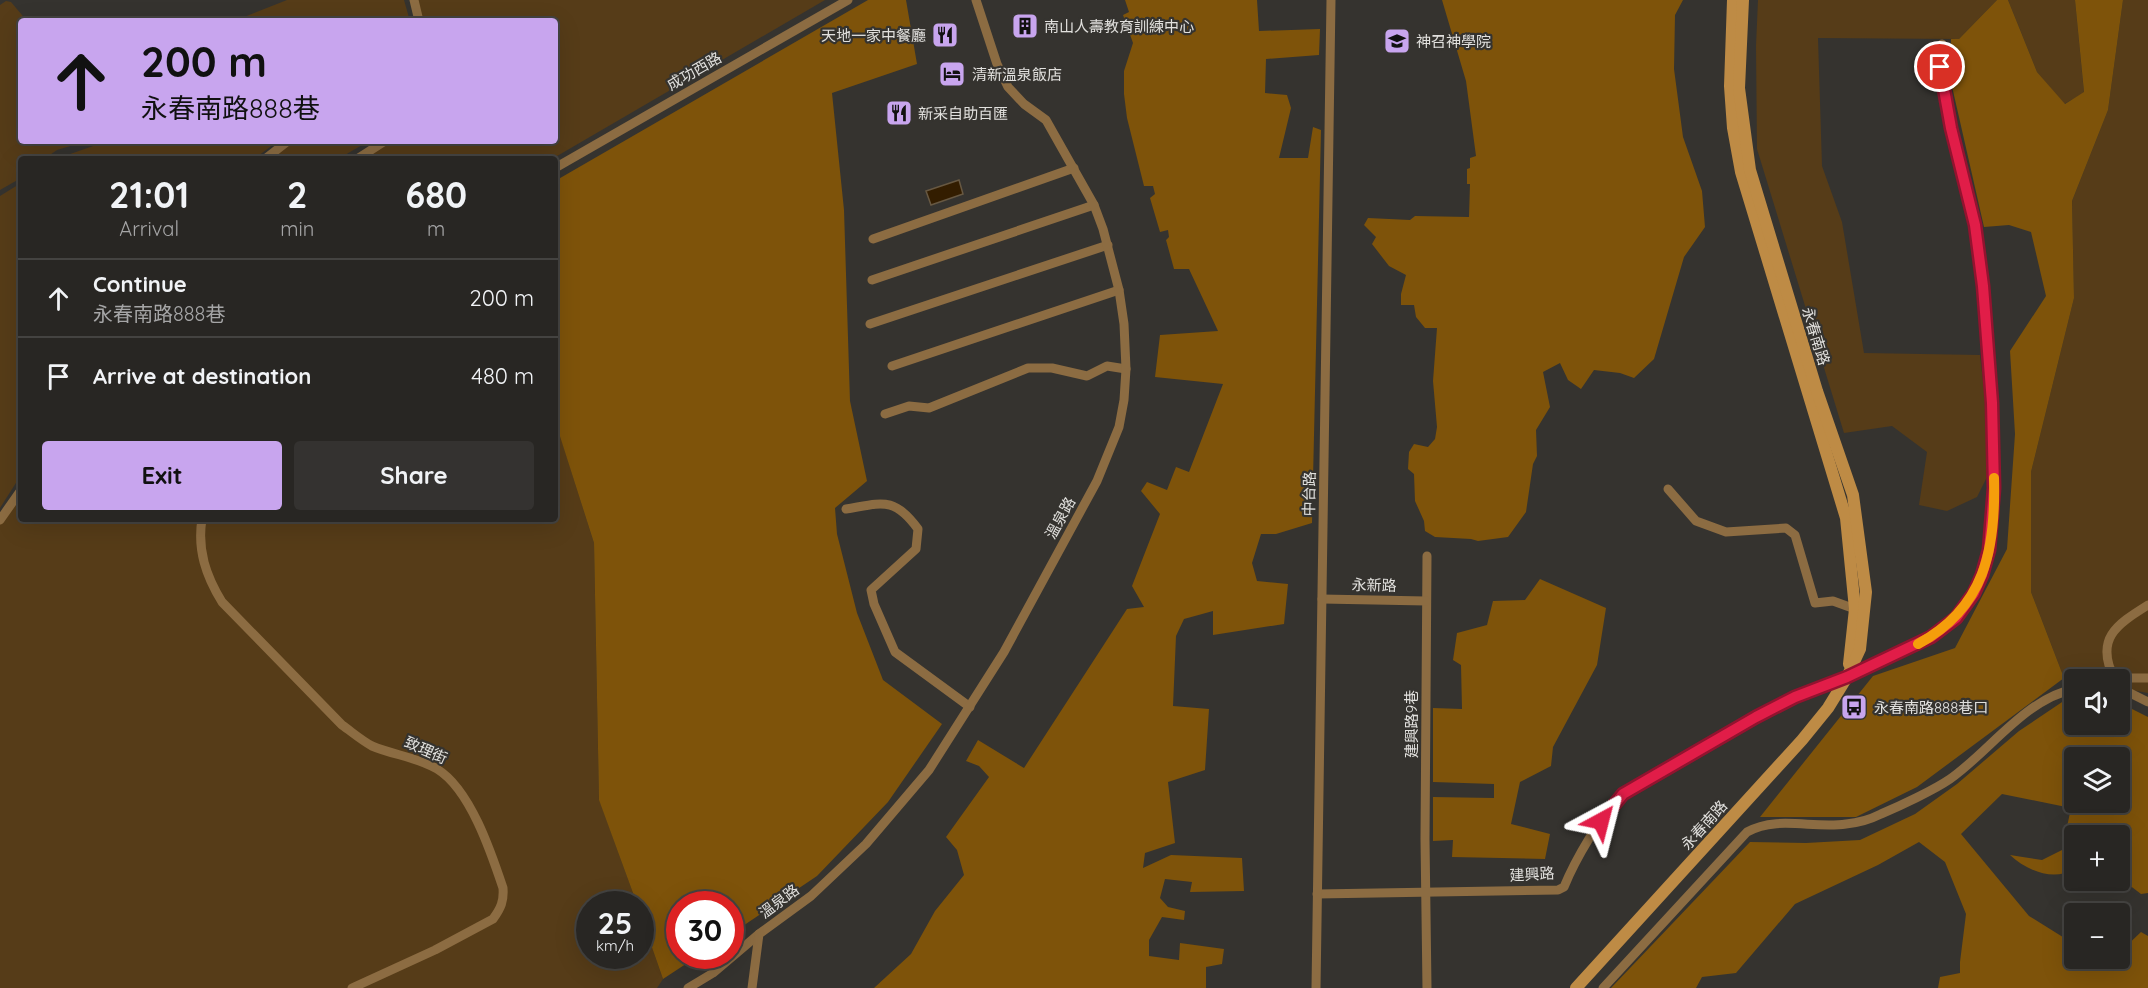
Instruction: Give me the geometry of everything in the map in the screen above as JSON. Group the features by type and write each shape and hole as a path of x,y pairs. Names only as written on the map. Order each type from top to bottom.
{"street":[{"path":"414,0 418,18"},
{"name":"成功西路","path":"558,166 848,0"},
{"name":"溫泉路","path":"752,988 759,934 810,896 866,844 929,770 1004,652 1097,481 1119,427 1126,369 1124,324 1119,290 1108,245 1094,205 1046,120 1024,104 1008,87 997,64 976,0"},
{"name":"中台路","path":"1316,988 1331,0"},
{"name":"永春南路","path":"1733,0 1734,87 1746,171 1846,518 1855,609 1847,677"},
{"name":"永春南路","path":"1734,87 1743,0"},
{"path":"1847,677 1931,637 1956,618 1974,593 1989,550 1994,488 1992,403 1983,286 1975,225 1951,128 1940,67 1942,44"},
{"path":"269,156 284,144"},
{"path":"362,156 380,144"},
{"path":"873,239 1074,168"},
{"name":"永春南路","path":"1576,988 1802,740 1828,708 1847,677 1860,649 1866,592 1853,495 1746,171"},
{"path":"872,280 1094,205"},
{"path":"870,324 1108,245"},
{"path":"892,366 1119,290"},
{"path":"885,414 909,406 929,408 1028,368 1052,368 1087,376 1107,366 1126,369"},
{"path":"1668,489 1696,521 1726,532 1786,528 1795,535 1815,603 1833,601 1855,609"},
{"path":"0,520 18,494"},
{"path":"846,509 873,504 895,505 918,529 916,549 871,590 874,604 895,652 970,707"},
{"name":"致理街","path":"202,522 201,549 204,567 222,602 342,725 358,738 373,746 437,769 461,790 503,888 504,899 493,919 435,950 352,988"},
{"name":"建興路9巷","path":"1427,556 1425,839 1427,988"},
{"name":"永新路","path":"1322,599 1426,601"},
{"path":"2110,669 2107,649 2112,631 2148,605"},
{"name":"建興路","path":"1317,894 1557,890 1564,887 1601,821 1623,794 1756,717 1795,697 1847,677"},
{"path":"2130,678 2148,678"},
{"path":"1603,988 1747,832 1757,826 1771,824 1846,824 1879,815 1949,780 2035,706 2064,691"},
{"path":"2130,693 2148,702"},
{"path":"688,988 713,973 759,934"}],"shaded area":[{"path":"287,0 404,0 409,18 242,18"},
{"path":"418,0 825,0 557,156 367,156 385,144 558,144 558,18 421,18"},
{"path":"868,0 906,0 917,64 832,93 844,210 850,401 867,481 835,508 837,534 857,613 883,680 942,724 888,802 817,876 744,925 744,891 666,891 666,969 678,969 663,979 654,953 654,891 632,891 599,800 594,543 558,430 558,179"},
{"path":"1125,0 1257,0 1259,31 1320,29 1319,55 1266,59 1265,93 1287,95 1291,108 1279,158 1308,158 1313,127 1321,130 1312,523 1276,534 1261,534 1252,563 1257,581 1288,584 1284,624 1213,635 1213,611 1184,619 1176,636 1173,706 1209,709 1205,770 1168,782 1175,843 1145,853 1143,868 1171,855 1242,858 1244,891 1190,892 1192,882 1165,879 1160,898 1168,907 1185,911 1184,920 1162,917 1149,940 1149,956 1179,960 1180,943 1224,949 1222,964 1206,967 1206,988 874,988 911,954 935,911 964,875 957,850 946,837 989,777 979,766 966,761 978,740 1024,768 1127,609 1144,607 1132,586 1160,514 1141,491 1147,482 1167,490 1176,467 1189,472 1223,384 1155,377 1160,335 1218,331 1189,269 1174,269 1166,240 1169,237 1168,230 1160,232 1150,198 1155,194 1153,186 1144,186 1127,118 1124,94 1124,71 1133,43 1123,15 1129,12"},
{"path":"1442,0 1683,0 1675,15 1674,69 1683,137 1702,191 1705,227 1684,257 1654,359 1634,378 1620,373 1594,370 1581,389 1568,380 1560,363 1543,372 1550,407 1536,430 1537,456 1533,464 1526,512 1508,537 1478,541 1435,537 1425,531 1424,521 1415,501 1414,474 1408,469 1409,452 1414,444 1428,447 1435,439 1437,427 1433,381 1437,328 1425,328 1416,317 1414,305 1401,305 1401,294 1406,275 1389,266 1372,244 1376,237 1364,225 1368,218 1410,220 1415,216 1469,217 1470,184 1467,184 1467,169 1470,168 1470,158 1476,156 1466,81"},
{"path":"1758,0 1997,0 1959,39 1818,38 1822,166 1842,222 1864,353 1980,355 1993,465 1977,497 1947,511 1919,505 1927,452 1892,426 1844,433 1757,149"},
{"path":"1997,0 2008,0 2037,72 2065,104 2084,92 2075,0 2123,0 2108,110 2072,201 2074,298 2031,472 2031,592 2064,678 1917,787 1856,817 1760,817 1873,676 1955,648 2007,549 2015,434 2010,351 2046,296 2031,232 2009,225 1984,227 1951,82 1951,39 1959,39"},
{"path":"2008,0 2075,0 2084,93 2064,104 2037,72"},
{"path":"2123,0 2148,0 2148,693 2130,690 2130,669 2064,669 2064,678 2031,592 2031,472 2074,298 2072,201 2108,110"},
{"path":"6,1 11,2 24,18 18,18 18,144 77,144 57,150 48,156 18,156 18,180 0,190 0,5"},
{"path":"93,144 274,144 258,156 65,156"},
{"path":"288,144 364,144 343,156 270,156"},
{"path":"959,180 963,194 931,205 926,191"},
{"path":"18,185 18,480 0,508 0,196"},
{"path":"558,429 594,543 599,799 632,891 576,891 576,969 654,969 654,953 663,979 657,988 0,988 0,522 18,495 18,522 558,522"},
{"path":"1540,579 1606,608 1597,665 1553,747 1551,766 1520,782 1511,824 1550,834 1545,859 1452,857 1453,840 1433,841 1433,797 1494,798 1494,784 1433,782 1433,708 1462,709 1461,665 1453,660 1457,633 1487,625 1493,601 1525,600"},
{"path":"2064,701 2064,735 2130,735 2130,708 2148,717 2148,893 2141,894 2130,886 2130,825 2067,825 2070,813 2130,813 2130,747 2064,747 2064,807 2002,794 1961,834 2029,916 2064,938 2064,969 2130,969 2130,942 2141,932 2148,936 2148,988 1938,988 1940,977 1960,973 1966,914 1945,862 1919,842 1878,865 1795,904 1736,973 1702,977 1696,988 1611,988 1750,842 1806,843 1860,840 1915,814 1957,784 2019,731"},
{"path":"2064,841 2064,873 2057,874 2040,873 2010,855 2042,860 2062,850"}],"slow traffic":[{"path":"1918,644 1956,618 1974,593 1989,550 1994,478"}],"place":[{"name":"南山人壽教育訓練中心","path":"1025,26"},
{"name":"天地一家中餐廳","path":"945,35"},
{"name":"神召神學院","path":"1397,41"},
{"name":"清新溫泉飯店","path":"952,74"},
{"name":"新采自助百匯","path":"899,113"},
{"name":"永春南路888巷口","path":"1854,707"}],"route":[{"path":"1601,821 1623,794 1756,717 1795,697 1847,677 1931,637 1956,618 1974,593 1989,550 1994,488 1992,403 1983,286 1975,225 1951,128 1940,67"}]}
